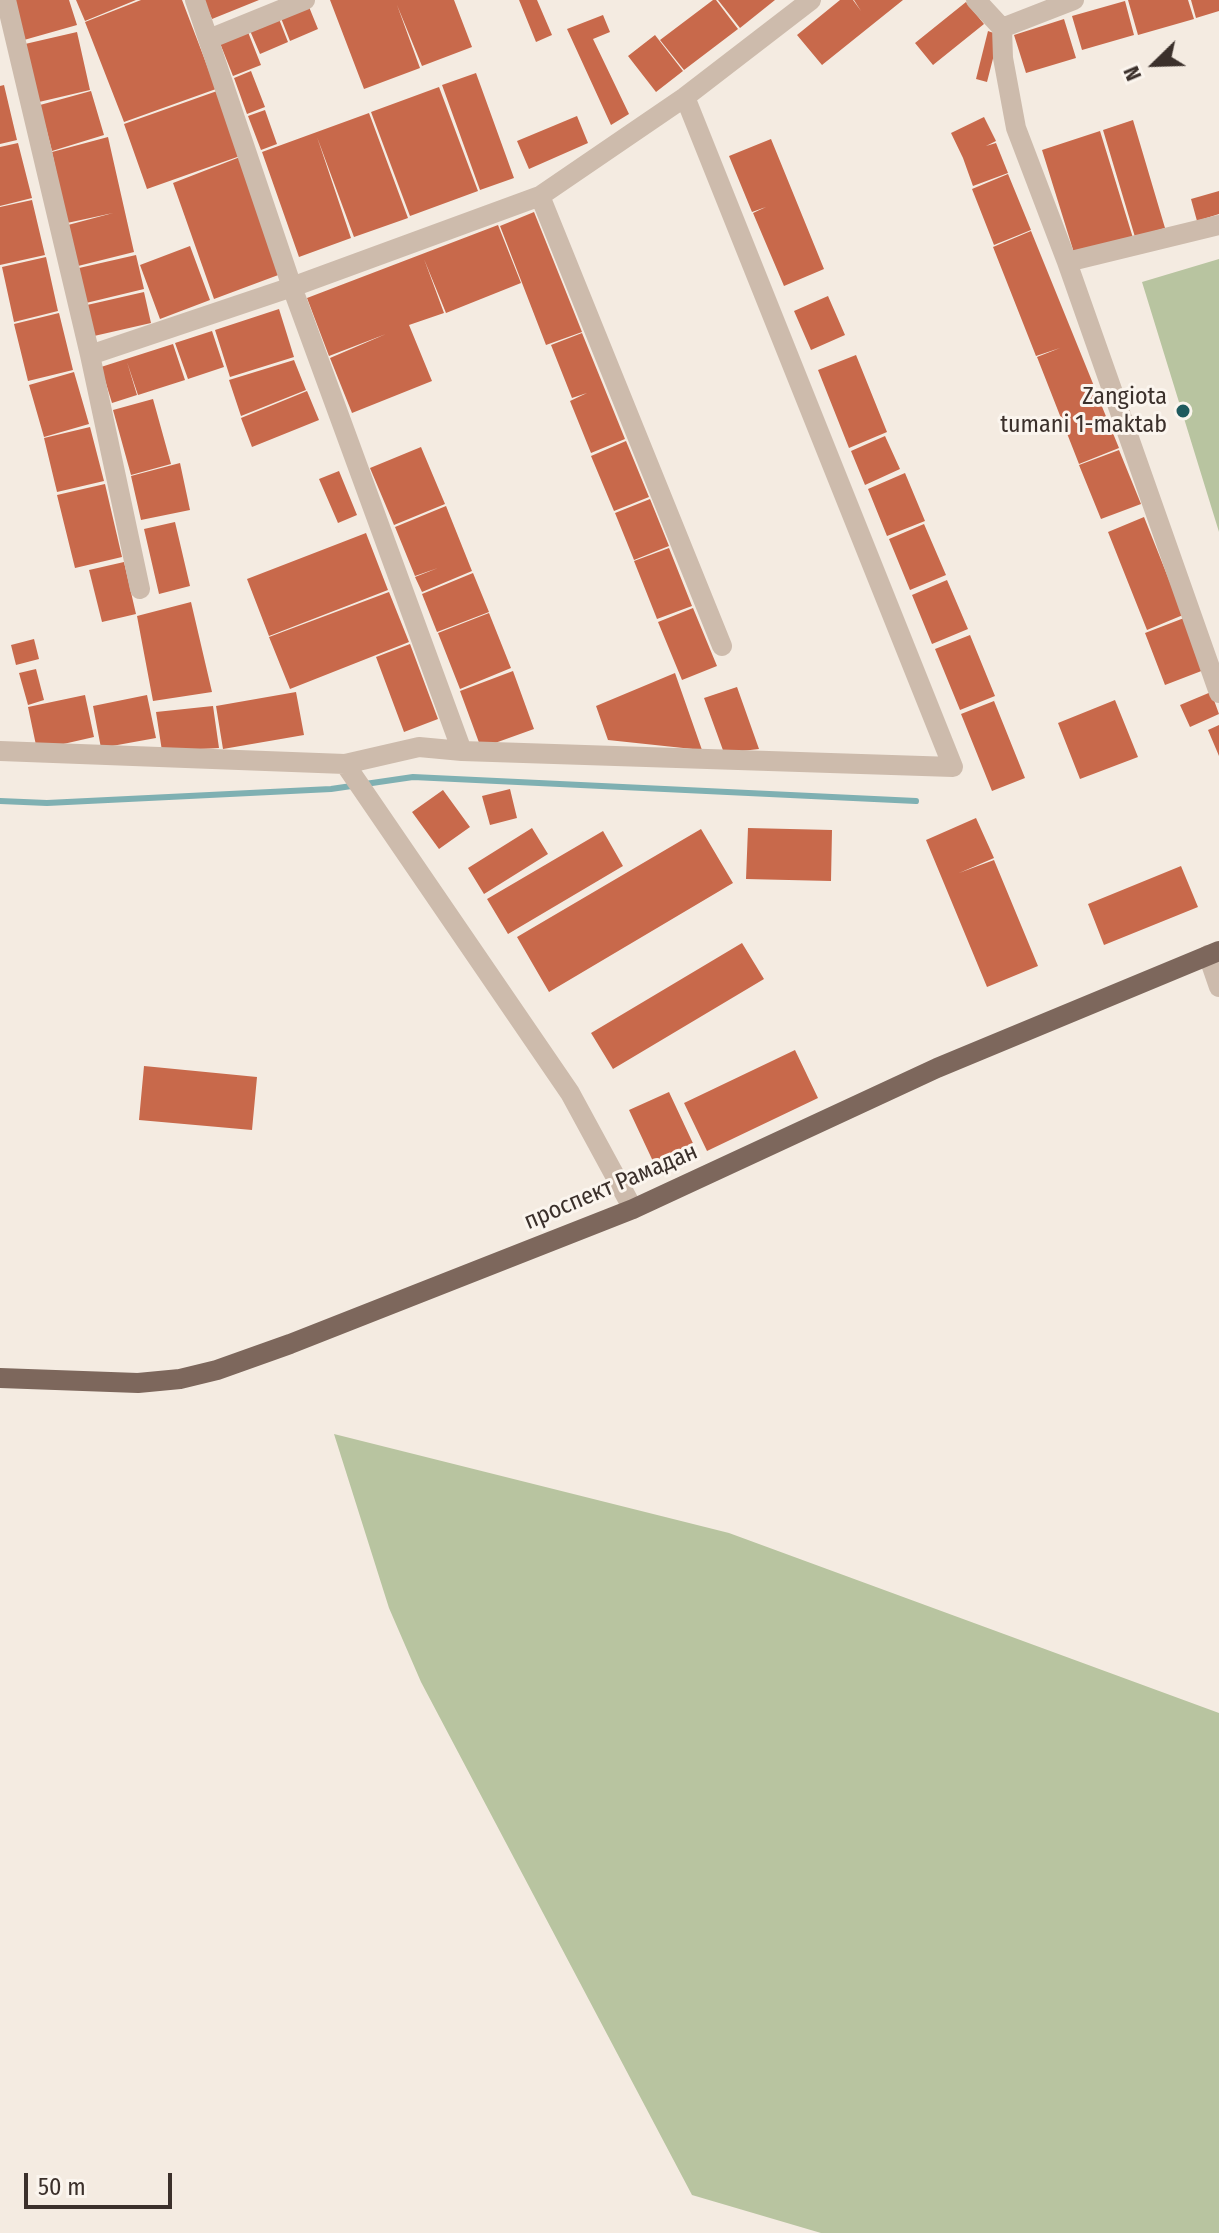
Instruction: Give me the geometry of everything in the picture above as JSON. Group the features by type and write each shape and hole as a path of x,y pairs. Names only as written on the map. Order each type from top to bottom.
{"main road":[{"name":"проспект Рамадан","path":"0,1378 138,1383 180,1379 217,1370 633,1209 937,1068 1214,953"}],"street":[{"path":"6,0 90,355 140,589"},
{"path":"195,0 292,287 462,751"},
{"path":"209,39 305,0"},
{"path":"90,355 292,287 540,196 685,97 811,0"},
{"path":"976,0 1002,28 1003,58 1016,128 1067,262 1219,693"},
{"path":"1002,28 1074,0"},
{"path":"0,751 349,771 419,747 953,767 685,97"},
{"path":"540,196 722,646"},
{"path":"1067,262 1219,225"},
{"path":"349,771 570,1093 633,1209"},
{"path":"1214,953 1219,987"}],"green space":[{"path":"1219,259 1219,532 1142,282"},
{"path":"334,1434 729,1533 1219,1713 1219,2233 821,2233 692,2195 421,1682 389,1608"}],"building":[{"path":"12,0 69,0 77,25 24,40"},
{"path":"76,0 136,0 85,21"},
{"path":"141,0 182,0 216,89 124,122 85,22"},
{"path":"204,0 259,0 212,19"},
{"path":"330,0 454,0 472,47 422,66 397,5 420,68 364,89"},
{"path":"519,0 537,0 552,35 536,42"},
{"path":"713,0 738,29 684,70 660,40"},
{"path":"718,0 775,0 740,28"},
{"path":"840,0 853,0 861,11 854,0 903,0 822,65 797,35"},
{"path":"1128,0 1188,0 1194,19 1138,35"},
{"path":"1191,0 1219,0 1219,11 1196,18"},
{"path":"1125,1 1134,35 1082,50 1072,16"},
{"path":"307,2 318,29 290,41 279,13"},
{"path":"966,2 984,24 933,65 915,43"},
{"path":"277,14 288,42 260,54 248,26"},
{"path":"603,15 610,32 593,39 629,114 611,125 567,29"},
{"path":"1064,19 1076,58 1026,73 1014,35"},
{"path":"246,27 261,65 233,76 218,38"},
{"path":"988,31 999,35 987,82 976,79"},
{"path":"77,32 90,90 39,102 25,44"},
{"path":"655,35 683,71 656,92 628,56"},
{"path":"251,71 265,107 247,114 234,78"},
{"path":"476,73 514,178 480,190 442,85"},
{"path":"4,85 17,140 0,144 0,86"},
{"path":"439,87 478,191 410,216 371,112"},
{"path":"91,91 104,135 52,151 40,105"},
{"path":"217,91 240,156 147,189 124,124"},
{"path":"265,110 277,144 261,150 248,116"},
{"path":"369,113 408,218 354,237 317,137 351,238 299,257 262,152"},
{"path":"577,116 588,143 529,169 517,141"},
{"path":"984,117 996,141 986,146 996,143 1008,173 973,186 951,133"},
{"path":"1133,120 1165,228 1135,237 1103,130"},
{"path":"1100,131 1133,238 1075,256 1042,150"},
{"path":"108,137 134,252 78,266 68,225 113,213 67,223 52,152"},
{"path":"771,139 824,269 784,286 753,213 766,207 752,212 729,156"},
{"path":"18,143 32,198 0,206 0,147"},
{"path":"240,157 281,274 214,299 173,183"},
{"path":"1008,174 1031,230 994,245 972,189"},
{"path":"1219,191 1219,214 1197,221 1191,199"},
{"path":"32,200 45,255 0,265 0,207"},
{"path":"534,212 582,332 546,345 500,226"},
{"path":"498,225 521,283 446,313 424,259 444,313 409,325 432,381 352,413 330,358 386,334 329,356 307,298"},
{"path":"1031,231 1096,391 1086,395 1096,392 1119,448 1079,464 1037,357 1060,348 1036,356 993,247"},
{"path":"190,246 210,300 160,319 140,265"},
{"path":"136,255 144,289 86,303 79,268"},
{"path":"46,257 58,311 14,322 2,267"},
{"path":"144,292 151,323 94,336 87,305"},
{"path":"828,296 845,335 811,350 794,311"},
{"path":"279,309 294,357 230,377 215,330"},
{"path":"59,313 73,370 28,381 14,324"},
{"path":"212,331 224,367 188,379 175,343"},
{"path":"582,333 625,439 591,453 570,401 587,393 572,398 551,345"},
{"path":"173,344 185,380 138,395 127,362 137,395 112,403 101,367"},
{"path":"856,355 887,432 849,448 818,370"},
{"path":"294,360 306,390 241,416 229,380"},
{"path":"74,372 89,424 44,437 29,385"},
{"path":"307,391 319,420 252,447 241,418"},
{"path":"153,399 171,464 131,475 113,410"},
{"path":"90,427 104,481 57,492 44,438"},
{"path":"885,436 900,469 865,485 851,451"},
{"path":"626,441 649,497 614,511 591,456"},
{"path":"421,447 445,504 394,525 370,468"},
{"path":"1119,450 1141,504 1101,519 1079,465"},
{"path":"180,463 190,510 141,520 131,476"},
{"path":"339,471 357,515 338,523 319,479"},
{"path":"905,473 925,521 887,536 868,489"},
{"path":"105,484 122,557 75,568 57,495"},
{"path":"650,499 669,546 634,560 615,513"},
{"path":"446,506 472,571 422,592 415,577 438,568 415,576 395,527"},
{"path":"1144,517 1183,615 1147,630 1108,532"},
{"path":"175,522 190,586 159,594 144,529"},
{"path":"924,524 946,575 910,590 889,539"},
{"path":"366,533 388,590 269,636 247,579"},
{"path":"669,548 692,606 657,619 634,561"},
{"path":"124,562 136,614 102,622 89,570"},
{"path":"473,573 489,612 437,632 422,594"},
{"path":"947,580 968,629 932,644 912,595"},
{"path":"389,592 409,642 290,689 269,637"},
{"path":"191,602 212,692 153,701 137,616"},
{"path":"693,608 717,666 682,680 658,622"},
{"path":"489,613 511,668 460,689 438,633"},
{"path":"1184,618 1204,670 1165,685 1145,633"},
{"path":"970,635 995,696 960,710 935,649"},
{"path":"34,639 39,659 16,665 11,645"},
{"path":"410,644 438,719 404,732 376,657"},
{"path":"36,669 44,700 28,705 19,673"},
{"path":"513,671 534,729 481,748 460,691"},
{"path":"675,673 702,750 608,740 596,706"},
{"path":"737,687 759,749 724,753 704,698"},
{"path":"296,692 304,735 223,749 216,706"},
{"path":"1211,692 1219,714 1190,727 1180,705"},
{"path":"85,695 94,737 37,750 28,707"},
{"path":"147,695 156,738 101,748 93,706"},
{"path":"1115,700 1138,757 1080,779 1058,723"},
{"path":"994,701 1025,778 992,791 961,714"},
{"path":"213,706 219,748 162,751 156,712"},
{"path":"1219,725 1219,756 1208,730"},
{"path":"510,789 517,818 490,825 482,796"},
{"path":"443,790 470,827 439,849 412,812"},
{"path":"976,818 994,858 959,873 994,860 1038,966 987,987 926,840"},
{"path":"532,828 548,854 484,894 468,868"},
{"path":"748,828 832,830 831,881 746,879"},
{"path":"701,829 733,883 549,992 517,937"},
{"path":"603,831 623,866 508,934 487,899"},
{"path":"1181,866 1198,907 1104,945 1088,904"},
{"path":"742,943 764,979 613,1069 591,1033"},
{"path":"795,1050 818,1098 707,1151 684,1103"},
{"path":"144,1066 257,1077 252,1130 139,1120"},
{"path":"669,1092 698,1154 658,1172 629,1110"}],"waterway":[{"path":"0,801 47,803 331,789 413,777 916,801"}],"place":[{"name":"Zangiota tumani 1-maktab","path":"1183,411"}]}
